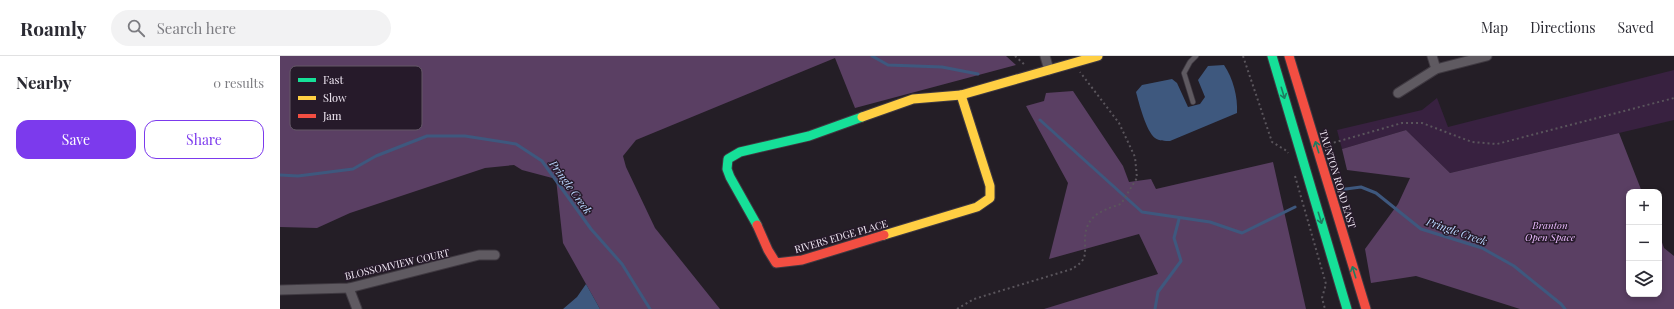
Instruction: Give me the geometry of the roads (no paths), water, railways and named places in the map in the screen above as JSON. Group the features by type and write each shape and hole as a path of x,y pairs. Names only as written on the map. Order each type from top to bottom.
{"street":[{"path":"1045,56 1049,70"},
{"name":"RIVERS EDGE PLACE","path":"961,95 990,186 990,198 977,207 802,260 776,263 764,244 750,209 735,186 727,170 728,159 740,152 809,136 914,99 961,95 1098,56"},
{"path":"1272,56 1348,309"},
{"name":"TAUNTON ROAD EAST","path":"1290,56 1366,309"},
{"path":"1432,56 1436,69"},
{"path":"1398,93 1436,69 1487,56"},
{"name":"BLOSSOMVIEW COURT","path":"280,290 350,288 478,255 495,255"},
{"path":"350,288 357,309"}],"lane":[{"path":"1193,102 1184,73 1190,62 1196,56"}],"water":[{"path":"1224,65 1234,88 1237,101 1237,113 1170,141 1155,138 1146,123 1136,92 1142,85 1172,79 1177,83 1188,107 1200,104 1205,97 1198,80 1208,66"},
{"path":"586,284 600,309 563,309 577,297"}],"waterway":[{"path":"872,56 888,65 942,67 978,74"},
{"path":"1040,120 1142,212 1210,222 1242,233 1295,207"},
{"name":"Pringle Creek","path":"280,175 298,176 353,169 376,156 427,136 465,136 516,144 542,161 591,229 622,264 650,309"},
{"name":"Pringle Creek","path":"1338,190 1361,187 1376,193 1421,229 1482,248 1514,266 1561,304 1565,309"},
{"name":"Pringle Creek","path":"1155,309 1158,292 1181,261 1174,238 1179,219"}],"park label":[{"name":"Branton Open Space","path":"1550,230"}]}
